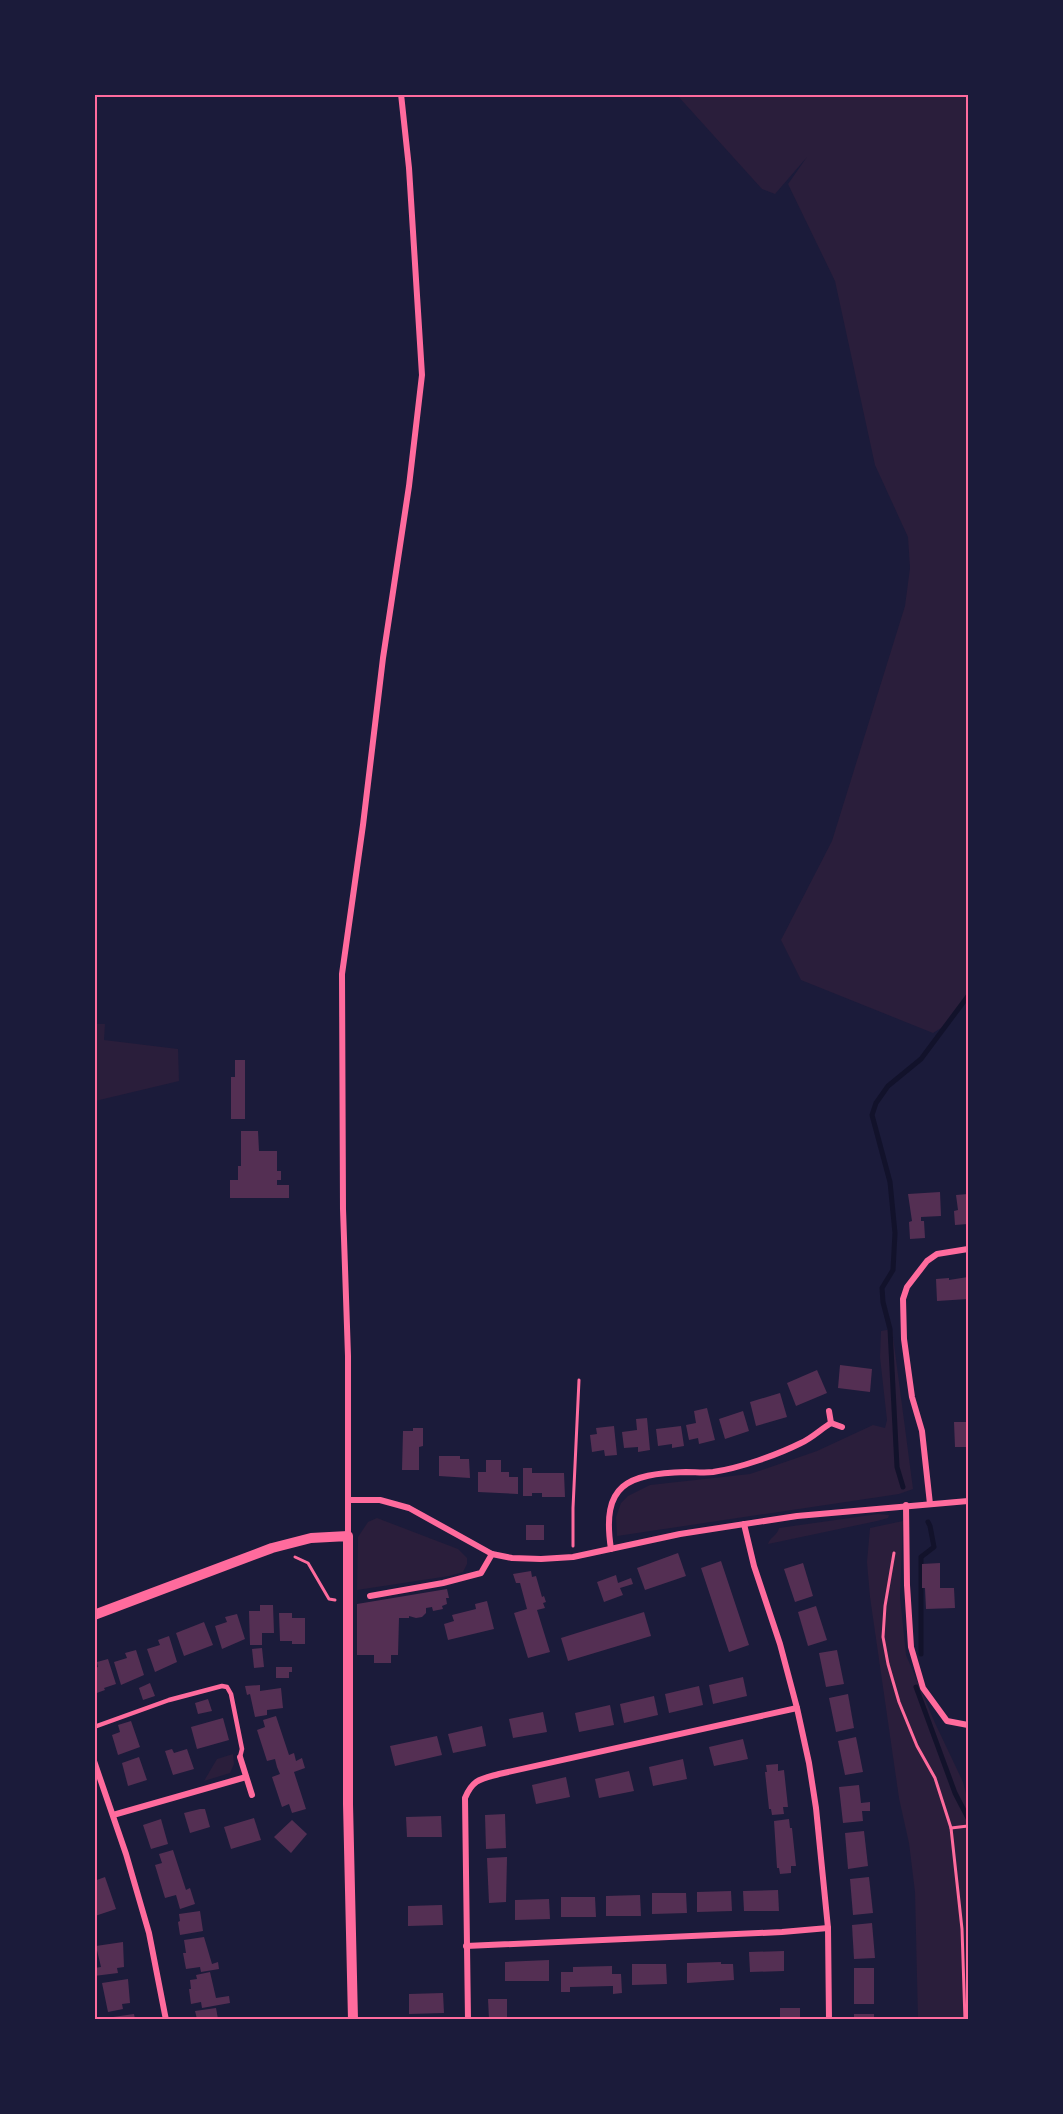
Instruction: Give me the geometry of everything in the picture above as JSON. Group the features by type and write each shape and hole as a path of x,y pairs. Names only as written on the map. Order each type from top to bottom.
{"street":[{"path":"353,2019 348,1816 348,1356 343,1209 342,974 383,658 410,486 422,375 409,168 401,94"},
{"path":"930,1504 922,1431 912,1397 904,1339 903,1299 907,1287 927,1261 937,1254 969,1249"},
{"path":"829,1411 831,1423"},
{"path":"611,1549 608,1518 613,1498 626,1484 637,1477 714,1472 803,1443 831,1423"},
{"path":"831,1423 843,1427"},
{"path":"348,1500 380,1500 409,1508 492,1554 512,1558 541,1559 573,1557 680,1534 796,1516 969,1501"},
{"path":"906,1505 907,1585 911,1647 923,1688 941,1713 947,1721 969,1725"},
{"path":"744,1524 797,1708 816,1808 828,1928 829,2019"},
{"path":"94,1615 272,1548 311,1538 348,1536"},
{"path":"370,1596 443,1583 481,1573 492,1554"},
{"path":"468,2019 465,1798 470,1786 480,1779 499,1774 797,1708"},
{"path":"240,1757 252,1795"},
{"path":"94,1761 149,1933 166,2019"},
{"path":"113,1815 246,1777"},
{"path":"466,1946 828,1928"}],"lane":[{"path":"94,1727 169,1700 222,1686 227,1687 231,1694 242,1749 240,1757"}],"path":[{"path":"573,1557 579,1380"},
{"path":"895,1545 885,1606 883,1637 899,1702 916,1746 935,1778 951,1828 962,1929 965,2019"},
{"path":"293,1555 308,1563 329,1599 347,1600"},
{"path":"951,1828 969,1826"}],"shaded area":[{"path":"677,95 968,95 968,995 946,1025 933,1033 801,980 781,940 832,841 905,606 910,568 908,537 875,465 835,281 788,184 807,157 775,194 762,189"},
{"path":"95,1024 105,1024 104,1040 178,1049 179,1081 95,1101"},
{"path":"892,1329 913,1489 899,1494 617,1536 616,1517 621,1503 628,1496 650,1485 750,1474 817,1451 873,1425 885,1428 887,1420 880,1357 881,1331"},
{"path":"878,1514 889,1515 888,1518 877,1521 768,1544 779,1528"},
{"path":"377,1518 458,1549 467,1558 463,1572 357,1590 358,1537 368,1522"},
{"path":"903,1521 900,1597 906,1655 963,1782 968,1802 968,2019 918,2019 915,1892 909,1843 899,1798 867,1562 870,1528"},
{"path":"233,1754 234,1764 230,1773 204,1781 217,1759"}],"building":[{"path":"235,1060 245,1060 245,1119 231,1119 231,1077 235,1077"},
{"path":"241,1131 258,1131 259,1151 277,1151 277,1171 281,1171 281,1180 277,1180 277,1185 289,1185 289,1198 230,1198 230,1180 238,1180 238,1166 241,1166"},
{"path":"940,1192 941,1216 921,1217 921,1221 924,1221 925,1238 910,1239 909,1222 912,1221 908,1194"},
{"path":"968,1194 968,1224 955,1225 954,1211 958,1210 956,1195"},
{"path":"968,1277 968,1299 937,1301 936,1279 949,1278 949,1280"},
{"path":"840,1365 872,1369 870,1392 838,1388"},
{"path":"817,1370 827,1393 796,1406 787,1383"},
{"path":"780,1393 787,1417 756,1426 750,1402"},
{"path":"707,1408 715,1440 699,1444 698,1438 689,1440 686,1425 696,1423 694,1411"},
{"path":"743,1411 749,1431 725,1439 719,1419"},
{"path":"647,1418 650,1450 638,1452 638,1447 624,1448 622,1432 637,1430 636,1419"},
{"path":"954,1422 968,1422 968,1447 955,1447"},
{"path":"614,1426 617,1455 605,1456 604,1450 592,1452 590,1435 597,1434 596,1428"},
{"path":"681,1426 684,1446 672,1448 672,1444 658,1446 656,1429"},
{"path":"413,1428 423,1428 423,1446 419,1447 419,1470 402,1470 403,1431 413,1431"},
{"path":"439,1456 460,1456 460,1459 469,1459 470,1478 439,1476"},
{"path":"486,1460 501,1460 501,1472 509,1472 509,1477 518,1477 518,1494 478,1492 478,1472 486,1472"},
{"path":"523,1468 532,1468 532,1473 564,1473 565,1497 542,1497 542,1493 523,1496"},
{"path":"526,1525 544,1525 544,1540 526,1540"},
{"path":"678,1553 686,1576 645,1590 637,1568"},
{"path":"721,1561 749,1645 729,1652 701,1568"},
{"path":"803,1563 813,1596 795,1602 784,1569"},
{"path":"940,1563 940,1588 954,1588 955,1608 926,1609 925,1588 922,1588 922,1564"},
{"path":"531,1571 532,1577 536,1576 542,1597 544,1596 546,1602 543,1603 545,1608 537,1610 550,1652 528,1658 514,1613 527,1609 520,1583 516,1583 513,1574"},
{"path":"616,1575 618,1583 631,1578 633,1584 620,1588 623,1595 604,1602 597,1582"},
{"path":"447,1589 449,1598 446,1598 447,1604 442,1606 443,1609 433,1611 432,1607 426,1608 426,1613 422,1617 399,1618 398,1655 391,1655 391,1663 374,1663 374,1655 357,1655 357,1604"},
{"path":"487,1601 494,1629 448,1640 444,1624 454,1621 452,1615 476,1609 475,1604"},
{"path":"260,1605 273,1605 274,1633 262,1633 262,1645 250,1645 249,1611 260,1611"},
{"path":"816,1606 827,1640 808,1646 798,1612"},
{"path":"644,1612 651,1636 568,1661 561,1638"},
{"path":"279,1613 292,1613 292,1618 305,1618 305,1644 280,1641"},
{"path":"237,1614 245,1639 222,1649 215,1626 227,1622 225,1617"},
{"path":"204,1622 213,1645 184,1656 176,1633"},
{"path":"169,1636 177,1662 155,1672 147,1649 160,1645 158,1640"},
{"path":"262,1648 264,1667 254,1668 252,1649"},
{"path":"136,1650 144,1675 121,1685 114,1662 127,1658 125,1653"},
{"path":"837,1650 844,1684 826,1687 819,1653"},
{"path":"108,1659 116,1684 94,1694 94,1668 98,1667 97,1662"},
{"path":"276,1667 292,1667 289,1678 276,1678"},
{"path":"743,1677 747,1696 713,1704 709,1685"},
{"path":"150,1683 155,1696 143,1700 139,1688"},
{"path":"260,1685 260,1691 281,1688 283,1708 267,1710 267,1715 255,1717 250,1694 247,1695 245,1686"},
{"path":"699,1686 703,1705 669,1713 665,1694"},
{"path":"848,1694 854,1728 836,1732 829,1698"},
{"path":"654,1696 658,1715 624,1723 620,1704"},
{"path":"208,1699 212,1711 198,1714 195,1703"},
{"path":"610,1705 614,1725 579,1732 575,1713"},
{"path":"543,1712 547,1732 513,1738 509,1719"},
{"path":"276,1716 289,1755 294,1753 296,1761 302,1758 305,1768 294,1772 306,1809 292,1813 289,1804 282,1807 272,1777 280,1774 275,1759 267,1761 257,1730 265,1727 263,1720"},
{"path":"223,1718 229,1740 197,1749 191,1727"},
{"path":"131,1721 140,1747 118,1755 112,1735 120,1732 118,1725"},
{"path":"482,1726 486,1746 453,1753 448,1734"},
{"path":"437,1736 442,1755 395,1766 390,1746"},
{"path":"856,1737 863,1772 845,1775 838,1741"},
{"path":"743,1739 748,1759 714,1766 709,1747"},
{"path":"172,1749 174,1753 187,1749 194,1769 173,1775 165,1751"},
{"path":"139,1757 147,1780 128,1786 122,1763"},
{"path":"683,1759 687,1779 653,1786 649,1767"},
{"path":"778,1764 778,1771 784,1770 788,1807 783,1807 784,1814 772,1815 769,1809 765,1772 767,1772 766,1765"},
{"path":"629,1771 634,1791 599,1798 595,1779"},
{"path":"566,1777 570,1797 536,1804 532,1785"},
{"path":"859,1785 861,1803 870,1802 870,1811 862,1811 863,1821 843,1823 839,1787"},
{"path":"205,1809 210,1827 190,1833 184,1813"},
{"path":"505,1814 506,1848 486,1849 485,1815"},
{"path":"441,1816 442,1837 407,1837 406,1817"},
{"path":"254,1818 261,1840 231,1849 224,1827"},
{"path":"161,1819 168,1844 151,1849 143,1825"},
{"path":"789,1819 796,1866 791,1866 791,1873 780,1874 777,1868 774,1821"},
{"path":"292,1820 307,1834 291,1853 274,1837"},
{"path":"864,1831 868,1866 848,1869 845,1833"},
{"path":"173,1850 186,1890 190,1888 195,1904 180,1909 176,1895 165,1898 155,1865 162,1863 159,1854"},
{"path":"507,1857 506,1902 489,1903 487,1858"},
{"path":"105,1877 116,1909 95,1916 94,1881"},
{"path":"869,1877 873,1913 853,1915 850,1879"},
{"path":"778,1890 779,1911 744,1911 743,1891"},
{"path":"731,1891 732,1911 697,1912 697,1892"},
{"path":"652,1893 686,1893 687,1913 652,1914"},
{"path":"640,1895 641,1916 606,1916 606,1896"},
{"path":"561,1897 595,1897 596,1917 561,1917"},
{"path":"549,1899 550,1919 515,1920 515,1900"},
{"path":"442,1905 443,1925 408,1926 408,1906"},
{"path":"200,1911 203,1931 180,1935 179,1914"},
{"path":"872,1923 875,1958 854,1959 852,1925"},
{"path":"204,1937 212,1964 218,1962 219,1969 201,1972 200,1967 186,1969 183,1953 186,1953 184,1940"},
{"path":"123,1942 124,1967 117,1968 118,1973 94,1976 94,1968 101,1967 96,1946"},
{"path":"784,1951 784,1971 750,1972 749,1952"},
{"path":"549,1960 549,1981 505,1981 505,1962"},
{"path":"721,1962 721,1964 733,1964 734,1980 687,1983 687,1963"},
{"path":"632,1964 666,1964 667,1984 632,1985"},
{"path":"612,1966 612,1974 621,1974 622,1993 613,1994 613,1986 570,1987 570,1992 561,1992 561,1972 573,1972 573,1967"},
{"path":"854,1968 874,1968 874,2004 854,2004"},
{"path":"210,1972 216,1998 229,1996 230,2003 202,2008 201,2002 191,2004 190,1980 197,1979 196,1975"},
{"path":"128,1979 130,2003 122,2004 123,2009 108,2012 102,1983"},
{"path":"443,1993 444,2013 409,2014 409,1994"},
{"path":"488,1999 507,1999 507,2019 489,2019"},
{"path":"216,2008 218,2019 197,2019 195,2011"},
{"path":"780,2008 800,2008 800,2019 780,2019"},
{"path":"134,2014 135,2019 106,2019 106,2018"},
{"path":"854,2014 874,2014 874,2019 854,2019"}],"waterway":[{"path":"903,1487 897,1467 890,1329 882,1288 893,1270 895,1233 890,1182 872,1115 876,1103 888,1086 921,1059 968,996"},
{"path":"921,1654 921,1557 934,1547 928,1522"},
{"path":"916,1687 955,1793 968,1818"}]}
